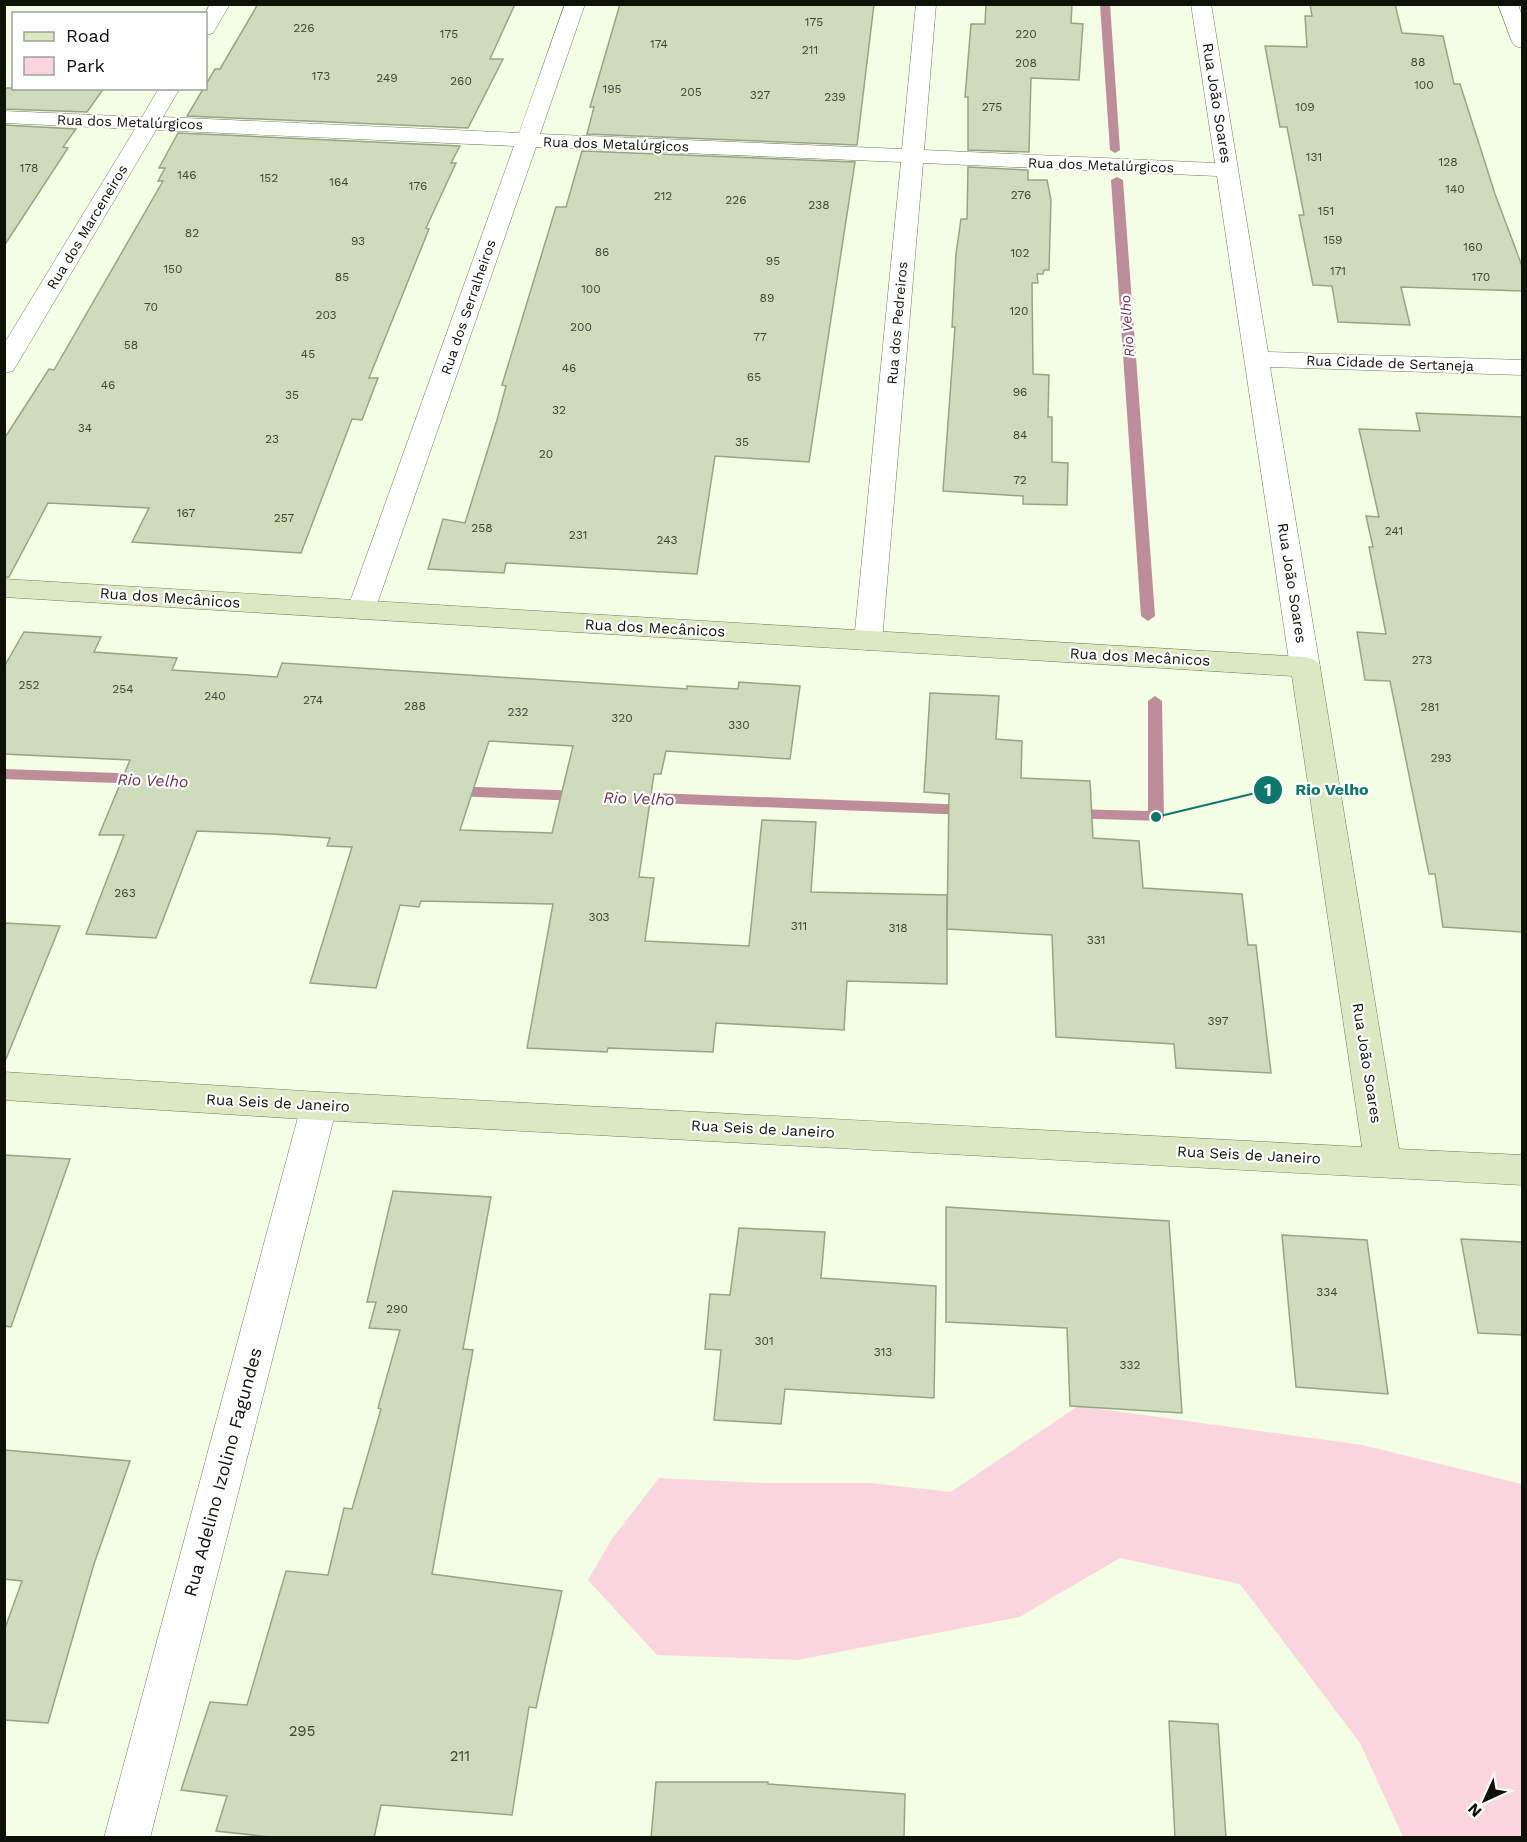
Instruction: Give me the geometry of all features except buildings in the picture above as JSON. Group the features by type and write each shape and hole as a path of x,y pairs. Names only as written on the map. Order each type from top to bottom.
{"main road":[{"name":"Rua dos Mecânicos","path":"4,588 1305,667"},
{"name":"Rua João Soares","path":"1305,667 1383,1162"},
{"name":"Rua Seis de Janeiro","path":"4,1086 319,1106 1522,1170"}],"street":[{"path":"207,27 220,4"},
{"name":"Rua dos Serralheiros","path":"361,610 575,4"},
{"name":"Rua dos Pedreiros","path":"868,640 926,4"},
{"name":"Rua João Soares","path":"1201,4 1305,667"},
{"path":"1508,4 1522,42"},
{"name":"Rua dos Marceneiros","path":"4,366 169,90"},
{"name":"Rua dos Metalúrgicos","path":"4,117 1227,170"},
{"name":"Rua Cidade de Sertaneja","path":"1257,359 1522,368"},
{"name":"Rua Adelino Izolino Fagundes","path":"127,1838 319,1106"}],"green space":[{"path":"1078,1406 1362,1445 1522,1484 1522,1837 1403,1837 1360,1743 1240,1584 1120,1558 1019,1617 797,1660 657,1655 588,1580 612,1539 659,1478 766,1483 870,1483 951,1492"}],"waterway":[{"name":"Rio Velho","path":"1105,4 1115,150"},
{"name":"Rio Velho","path":"1117,180 1148,616"},
{"name":"Rio Velho","path":"1070,814 1156,817 1155,701"},
{"name":"Rio Velho","path":"4,774 145,779"},
{"name":"Rio Velho","path":"452,791 582,796"},
{"name":"Rio Velho","path":"629,797 969,810"}],"place":[{"name":"Rio Velho","path":"1156,817"}]}
